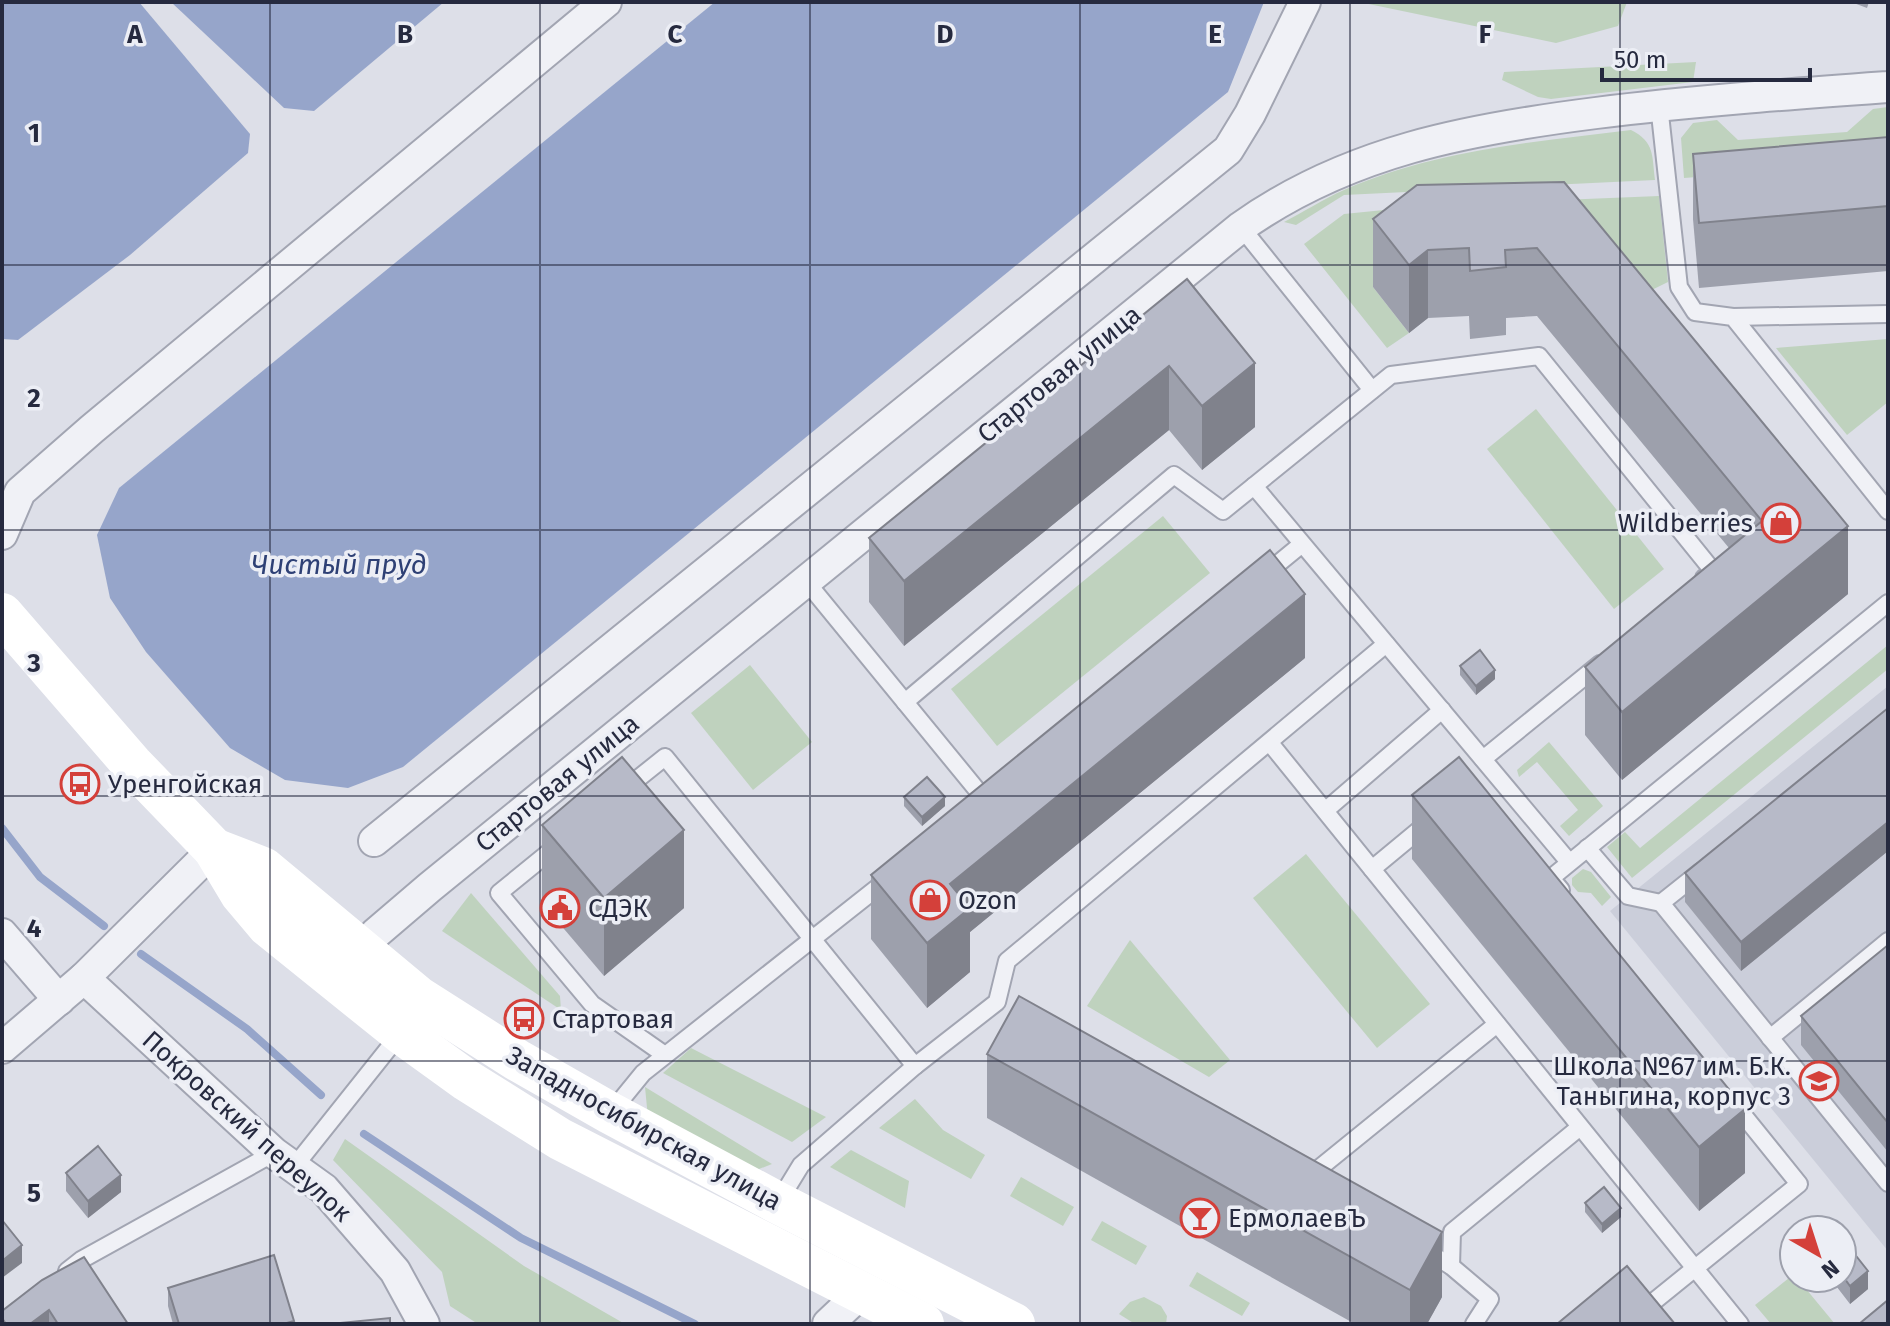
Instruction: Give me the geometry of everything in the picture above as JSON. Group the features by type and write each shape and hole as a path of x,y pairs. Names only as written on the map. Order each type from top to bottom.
{"main road":[{"name":"Западносибирская улица","path":"2,614 132,764 214,849 241,894 268,926 401,1033 466,1080 560,1139 923,1324"},
{"name":"Западносибирская улица","path":"214,849 263,868 418,997 517,1060 778,1203 1014,1324"}],"street":[{"path":"2,534 11,485 92,429 606,2"},
{"path":"374,841 1228,150 1250,114 1305,2"},
{"name":"Стартовая улица","path":"331,979 360,948 430,887 805,580 1241,227 1288,196 1350,166 1439,138 1659,105 1888,87"},
{"path":"2,1048 84,978 214,849"},
{"path":"2,934 59,1000"},
{"name":"Покровский переулок","path":"84,978 284,1160 324,1189 395,1271 424,1324"},
{"path":"828,1324 862,1292"}],"lane":[{"path":"1659,105 1679,287 1695,312 1733,317 1888,314"},
{"path":"1241,227 1372,390"},
{"path":"1733,317 1888,511"},
{"path":"905,702 1174,475 1223,511 1391,375 1539,356 1713,571 1689,591"},
{"path":"1254,486 1569,862"},
{"path":"1246,590 1302,544"},
{"path":"805,580 986,801"},
{"path":"1570,900 1544,876 1587,848 1888,603"},
{"path":"778,1203 801,1165 915,1066 1004,1006 1007,961 1386,644"},
{"path":"1483,759 1616,650"},
{"path":"1326,810 1442,710"},
{"path":"1270,743 1740,1324"},
{"path":"609,802 665,757 915,1066"},
{"path":"1372,869 1442,810"},
{"path":"572,833 499,893 592,1004 665,1055"},
{"path":"1587,848 1628,896 1661,903 1888,1183"},
{"path":"1661,903 1708,865"},
{"path":"610,1113 643,1073 894,874"},
{"path":"1770,1038 1888,941"},
{"path":"1305,1179 1497,1024"},
{"path":"58,1278 81,1260 284,1160 401,1033"},
{"path":"1626,1324 1799,1184 1722,1088"},
{"path":"1451,1266 1452,1232 1580,1127"},
{"path":"1414,1244 1451,1266 1490,1299 1474,1324"}],"shaded area":[{"name":"Школа №67 им. Б.К. Таныгина, корпус 3","path":"1888,686 1888,1251 1858,1214 1610,911"}],"green space":[{"path":"1359,2 1627,2 1618,26 1556,43"},
{"path":"1696,62 1693,82 1551,99 1538,97 1502,80 1504,72"},
{"path":"1888,107 1888,162 1684,178 1681,138 1693,123 1717,120 1738,140 1847,132 1873,109"},
{"path":"1631,130 1648,145 1655,180 1344,195 1296,225 1284,222 1344,190 1413,165 1485,150"},
{"path":"1659,196 1668,282 1613,309 1373,287 1409,333 1387,348 1304,244 1344,214 1434,205"},
{"path":"1888,339 1888,402 1847,435 1776,348"},
{"path":"1536,409 1664,569 1614,609 1487,449"},
{"path":"1163,516 1210,573 997,746 951,689"},
{"path":"1888,645 1888,669 1632,878 1607,847 1625,832 1640,848"},
{"path":"750,665 812,742 753,790 691,713"},
{"path":"1549,742 1603,806 1569,836 1560,826 1578,810 1537,762 1519,777 1517,770"},
{"path":"1306,854 1430,1004 1377,1048 1253,898"},
{"path":"1583,869 1591,872 1611,897 1602,906 1591,893 1578,892 1572,885 1572,878"},
{"path":"471,893 560,996 561,1010 442,931"},
{"path":"1130,940 1230,1060 1209,1077 1087,1006"},
{"path":"691,1048 826,1117 792,1142 663,1073"},
{"path":"645,1087 772,1164 754,1171 648,1118"},
{"path":"915,1099 943,1130 985,1155 971,1179 879,1128"},
{"path":"345,1139 524,1266 625,1324 478,1324 450,1306 442,1272 333,1160"},
{"path":"851,1150 909,1181 905,1208 830,1167"},
{"path":"1021,1177 1074,1207 1063,1226 1010,1196"},
{"path":"1102,1221 1147,1246 1136,1265 1091,1240"},
{"path":"1197,1272 1250,1303 1242,1316 1189,1286"},
{"path":"1778,1287 1778,1294 1810,1294 1835,1324 1771,1324 1755,1305"},
{"path":"1144,1297 1161,1306 1167,1316 1166,1324 1135,1324 1119,1314 1130,1302"}],"water":[{"path":"2,2 139,2 250,134 248,153 130,255 18,340 2,339"},
{"path":"171,2 444,2 314,111 284,108"},
{"name":"Чистый пруд","path":"715,2 1264,2 1228,92 403,767 348,788 285,780 230,748 146,652 110,598 97,535 119,488"}],"building":[{"path":"1888,137 1888,206 1699,223 1693,154"},
{"path":"1564,182 1848,526 1622,712 1585,667 1762,521 1537,248 1505,250 1506,267 1470,271 1469,248 1428,250 1409,265 1373,219 1417,185"},
{"path":"1187,279 1255,363 1202,406 1169,366 904,581 869,538"},
{"path":"1270,550 1305,594 950,884 970,908 927,943 871,875"},
{"path":"1480,650 1495,670 1476,686 1460,666"},
{"path":"1888,708 1888,822 1741,942 1685,873"},
{"path":"622,757 684,830 604,898 542,825"},
{"path":"1459,757 1745,1109 1699,1147 1412,795"},
{"path":"927,777 945,797 922,817 904,797"},
{"path":"1888,945 1888,1123 1801,1016"},
{"path":"1019,996 1442,1232 1410,1290 987,1054"},
{"path":"98,1146 121,1175 88,1201 66,1173"},
{"path":"1604,1187 1621,1208 1602,1224 1585,1203"},
{"path":"2,1220 22,1245 2,1261"},
{"path":"274,1255 294,1321 283,1324 179,1324 168,1288"},
{"path":"84,1257 128,1324 58,1324 49,1310 30,1324 6,1324 2,1311 42,1280"},
{"path":"1858,1258 1868,1271 1858,1279"},
{"path":"1627,1266 1675,1324 1557,1324"},
{"path":"1888,1300 1888,1324 1859,1324"},
{"path":"390,1318 390,1324 330,1324"}],"waterway":[{"path":"2,828 40,877 104,926"},
{"path":"141,954 247,1029 321,1095"},
{"path":"364,1134 521,1238 695,1324"}],"place":[{"name":"Wildberries","path":"1781,523"},
{"name":"Уренгойская","path":"80,784"},
{"name":"Ozon","path":"930,900"},
{"name":"СДЭК","path":"560,908"},
{"name":"Стартовая","path":"524,1019"},
{"name":"Школа №67 им. Б.К. Таныгина, корпус 3","path":"1819,1081"},
{"name":"ЕрмолаевЪ","path":"1200,1218"}]}
